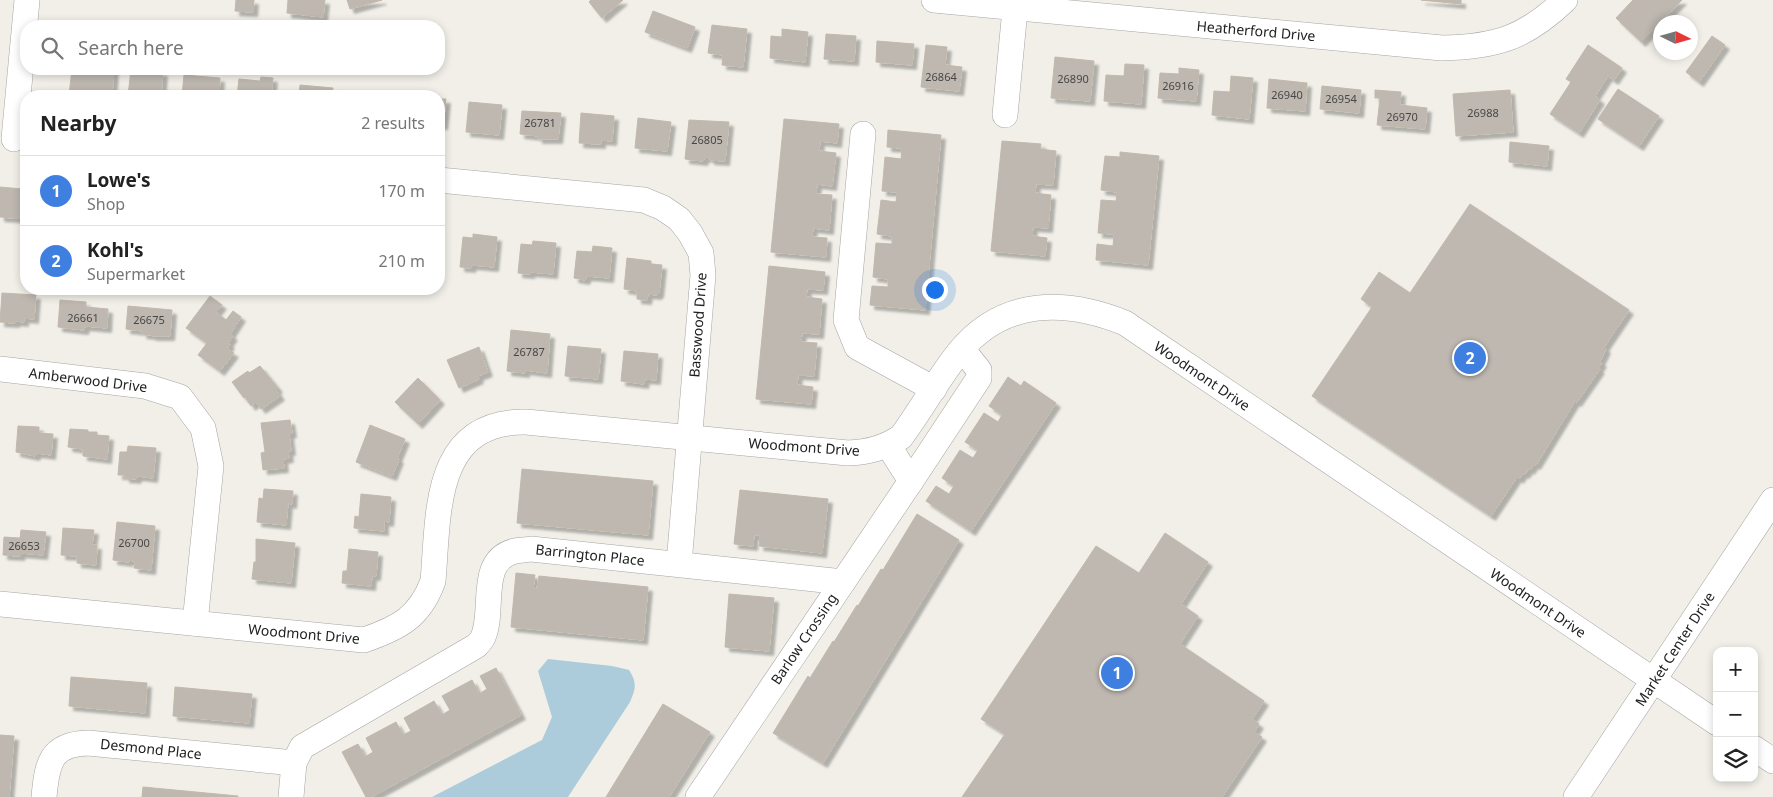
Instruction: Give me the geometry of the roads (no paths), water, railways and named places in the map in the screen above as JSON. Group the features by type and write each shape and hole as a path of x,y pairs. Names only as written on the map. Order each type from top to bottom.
{"street":[{"path":"25,20 27,0"},
{"name":"Heatherford Drive","path":"934,0 1442,48 1468,48 1507,40 1536,25 1565,0"},
{"path":"1005,116 1015,8"},
{"path":"13,139 20,70"},
{"path":"863,134 846,320 856,347 934,389"},
{"name":"Basswood Drive","path":"445,181 644,200 664,208 679,219 690,233 701,253 703,275 679,564"},
{"name":"Woodmont Drive","path":"0,604 364,640 386,633 402,624 417,610 428,595 433,581 442,490 447,472 454,457 465,444 478,434 495,426 511,422 526,422 848,454 870,451 888,445 901,437 962,350 987,326 1025,310 1063,306 1103,314 1125,323 1713,721"},
{"name":"Barlow Crossing","path":"698,797 979,378 978,370 962,350"},
{"name":"Amberwood Drive","path":"0,369 145,386 180,397 203,428 211,466 196,623"},
{"path":"888,445 911,481"},
{"name":"Market Center Drive","path":"1576,797 1773,500"},
{"name":"Barrington Place","path":"294,762 302,747 476,646 483,638 486,625 493,570 502,558 514,551 531,549 842,582"},
{"name":"Desmond Place","path":"44,797 46,775 50,764 63,747 73,743 294,762"},
{"path":"1758,751 1773,761"},
{"path":"291,797 294,762"}],"water":[{"path":"548,659 612,666 629,670 634,682 630,702 568,797 432,797 542,740 552,717 538,671"}],"place":[{"name":"Kohl's","path":"1470,358"},
{"name":"Lowe's","path":"1117,673"}]}
